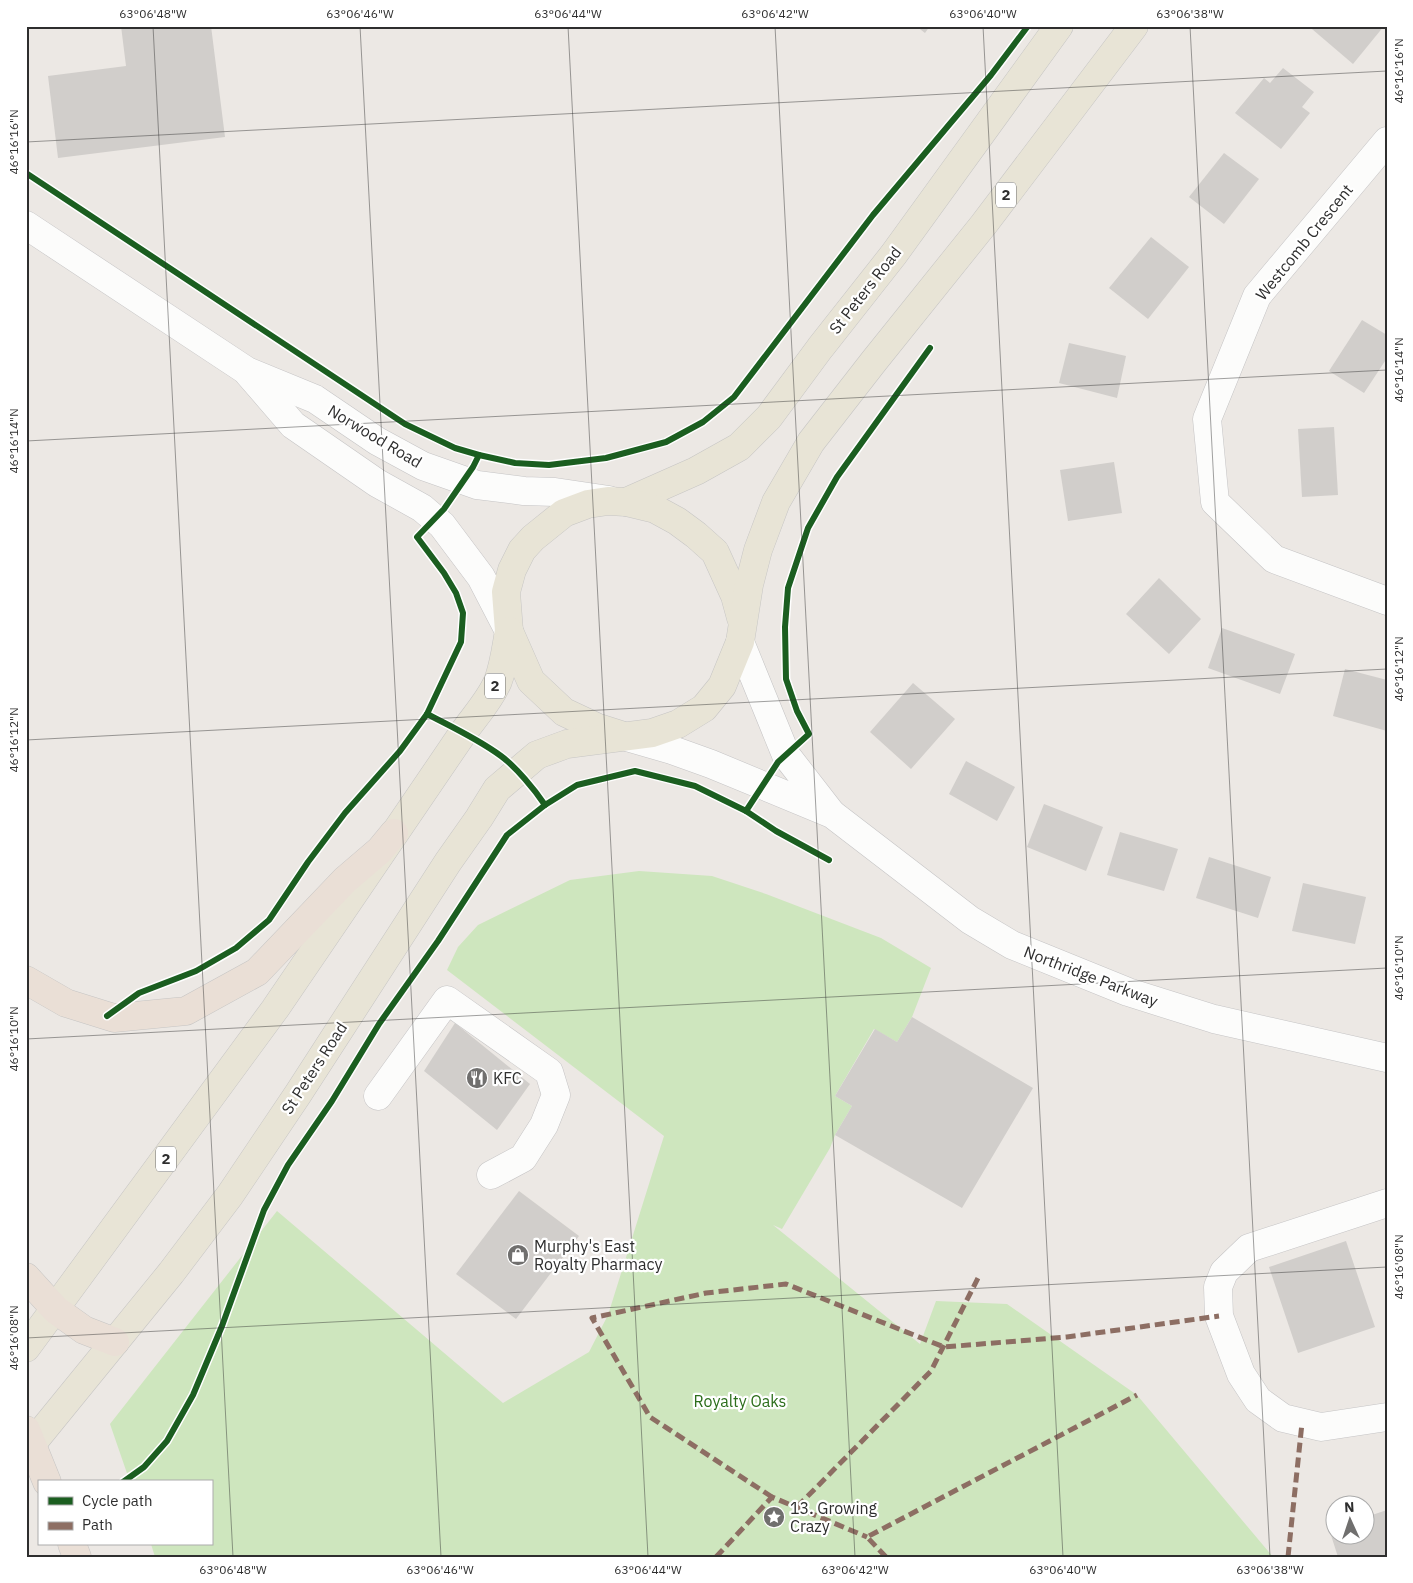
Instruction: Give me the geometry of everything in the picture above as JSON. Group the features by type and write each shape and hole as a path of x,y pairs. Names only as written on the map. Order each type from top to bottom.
{"highway":[{"path":"26,980 66,1003 114,1018 186,1010 257,972 344,880 380,850 394,833"},
{"path":"26,1277 56,1310 84,1330 115,1342"},
{"path":"28,1442 46,1480"}],"main road":[{"name":"St Peters Road","path":"626,502 696,471 739,447 769,417 820,348 894,254 1059,26"},
{"name":"2","path":"740,642 749,585 758,550 776,502 811,442 984,224 1134,26"},
{"path":"627,737 596,727 564,712 531,681 509,631 506,592 512,570 522,550 545,527 564,513 588,504 608,501 626,502 655,509 677,521 715,552 735,596 741,618 740,642"},
{"name":"2","path":"26,1348 56,1310 276,1008 394,833 491,694 501,671 509,631"},
{"name":"St Peters Road","path":"28,1442 171,1274 230,1195 298,1094 448,862 479,818 496,789 537,755 567,744 652,733 678,724 704,708 722,686 740,642"}],"street":[{"name":"Westcomb Crescent","path":"1387,141 1257,296 1207,419 1215,502 1274,560 1387,601"},
{"name":"Norwood Road","path":"26,225 247,371 315,399 377,441 423,466 477,485 524,491 555,492 626,502"},
{"name":"Norwood Road","path":"247,371 293,425 377,483 422,508 442,525 481,577 509,631"},
{"name":"Northridge Parkway","path":"740,642 786,755 832,814 970,920 1012,945 1128,992 1214,1019 1387,1058"},
{"name":"Northridge Parkway","path":"627,737 711,764 832,814"},
{"path":"378,1096 447,1000 520,1051 549,1072 556,1095 544,1125 523,1158 491,1175"},
{"path":"1387,1202 1248,1248 1224,1272 1218,1287 1219,1316 1241,1374 1258,1400 1283,1418 1321,1427 1387,1417"}],"green space":[{"name":"Royalty Oaks","path":"639,871 712,876 766,894 881,938 931,968 912,1017 897,1042 874,1029 835,1096 852,1106 835,1135 830,1148 782,1229 773,1225 920,1344 936,1301 1007,1304 1137,1395 1273,1557 155,1557 152,1546 212,1546 212,1480 129,1480 110,1424 277,1211 503,1403 589,1352 608,1315 664,1136 447,970 458,947 478,925 570,880"}],"building":[{"path":"121,26 211,26 225,137 58,158 48,76 126,66"},
{"path":"916,26 930,26 925,33"},
{"path":"1314,26 1384,26 1353,64 1312,29"},
{"path":"1283,68 1314,92 1302,107 1310,113 1281,149 1235,113 1264,78 1270,83"},
{"path":"1224,153 1259,179 1224,224 1189,197"},
{"path":"1151,237 1189,267 1148,319 1109,288"},
{"path":"1362,320 1387,335 1387,358 1364,393 1329,371"},
{"path":"1069,343 1126,356 1117,398 1059,383"},
{"path":"1334,427 1338,495 1302,497 1298,429"},
{"path":"1114,462 1122,513 1068,521 1060,470"},
{"path":"1159,578 1201,619 1169,654 1126,614"},
{"path":"1222,628 1295,654 1280,694 1208,668"},
{"path":"1345,669 1387,680 1387,731 1333,716"},
{"path":"913,683 955,719 911,769 870,732"},
{"path":"966,761 1015,787 997,821 949,794"},
{"path":"1044,804 1103,827 1086,871 1027,847"},
{"path":"1120,832 1178,849 1164,891 1107,875"},
{"path":"1209,857 1271,877 1258,918 1196,898"},
{"path":"1303,883 1366,897 1355,944 1292,931"},
{"path":"912,1017 1033,1088 962,1208 835,1135 852,1106 835,1096 875,1029 897,1042"},
{"name":"KFC","path":"455,1023 530,1084 497,1130 424,1071"},
{"name":"Murphy's East Royalty Pharmacy","path":"519,1191 579,1236 516,1319 456,1274"},
{"path":"1346,1241 1375,1327 1298,1353 1269,1267"},
{"path":"1387,1510 1387,1557 1338,1557 1334,1546 1376,1546 1376,1514"}],"marked path":[{"path":"797,1507 931,1371 978,1278"},
{"path":"772,1497 650,1417 592,1318 706,1293 786,1284 944,1347 1067,1337 1219,1316"},
{"path":"886,1557 867,1537 1137,1395"},
{"path":"1288,1557 1302,1423"},
{"path":"716,1557 772,1497 867,1537"}],"cycle path":[{"path":"107,1016 139,993 196,971 236,948 269,920 308,862 345,813 400,751 427,714 461,642 463,613 456,593 444,573 417,537 444,509 479,455 515,463 549,465 606,458 666,442 703,422 734,397 873,215 991,75 1028,26"},
{"path":"26,173 405,424 455,448 479,455"},
{"path":"746,811 778,762 809,734 797,711 786,679 785,627 788,588 808,528 837,477 930,348"},
{"path":"427,714 501,756 525,779 545,805"},
{"path":"126,1480 144,1467 167,1441 193,1395 222,1326 264,1210 288,1165 332,1101 379,1024 438,941 507,835 545,805 577,785 635,771 695,786 746,811 776,831 829,860"}],"place":[{"name":"KFC","path":"477,1078"},
{"name":"Murphy's East Royalty Pharmacy","path":"518,1255"},
{"name":"13. Growing Crazy","path":"774,1517"}]}
